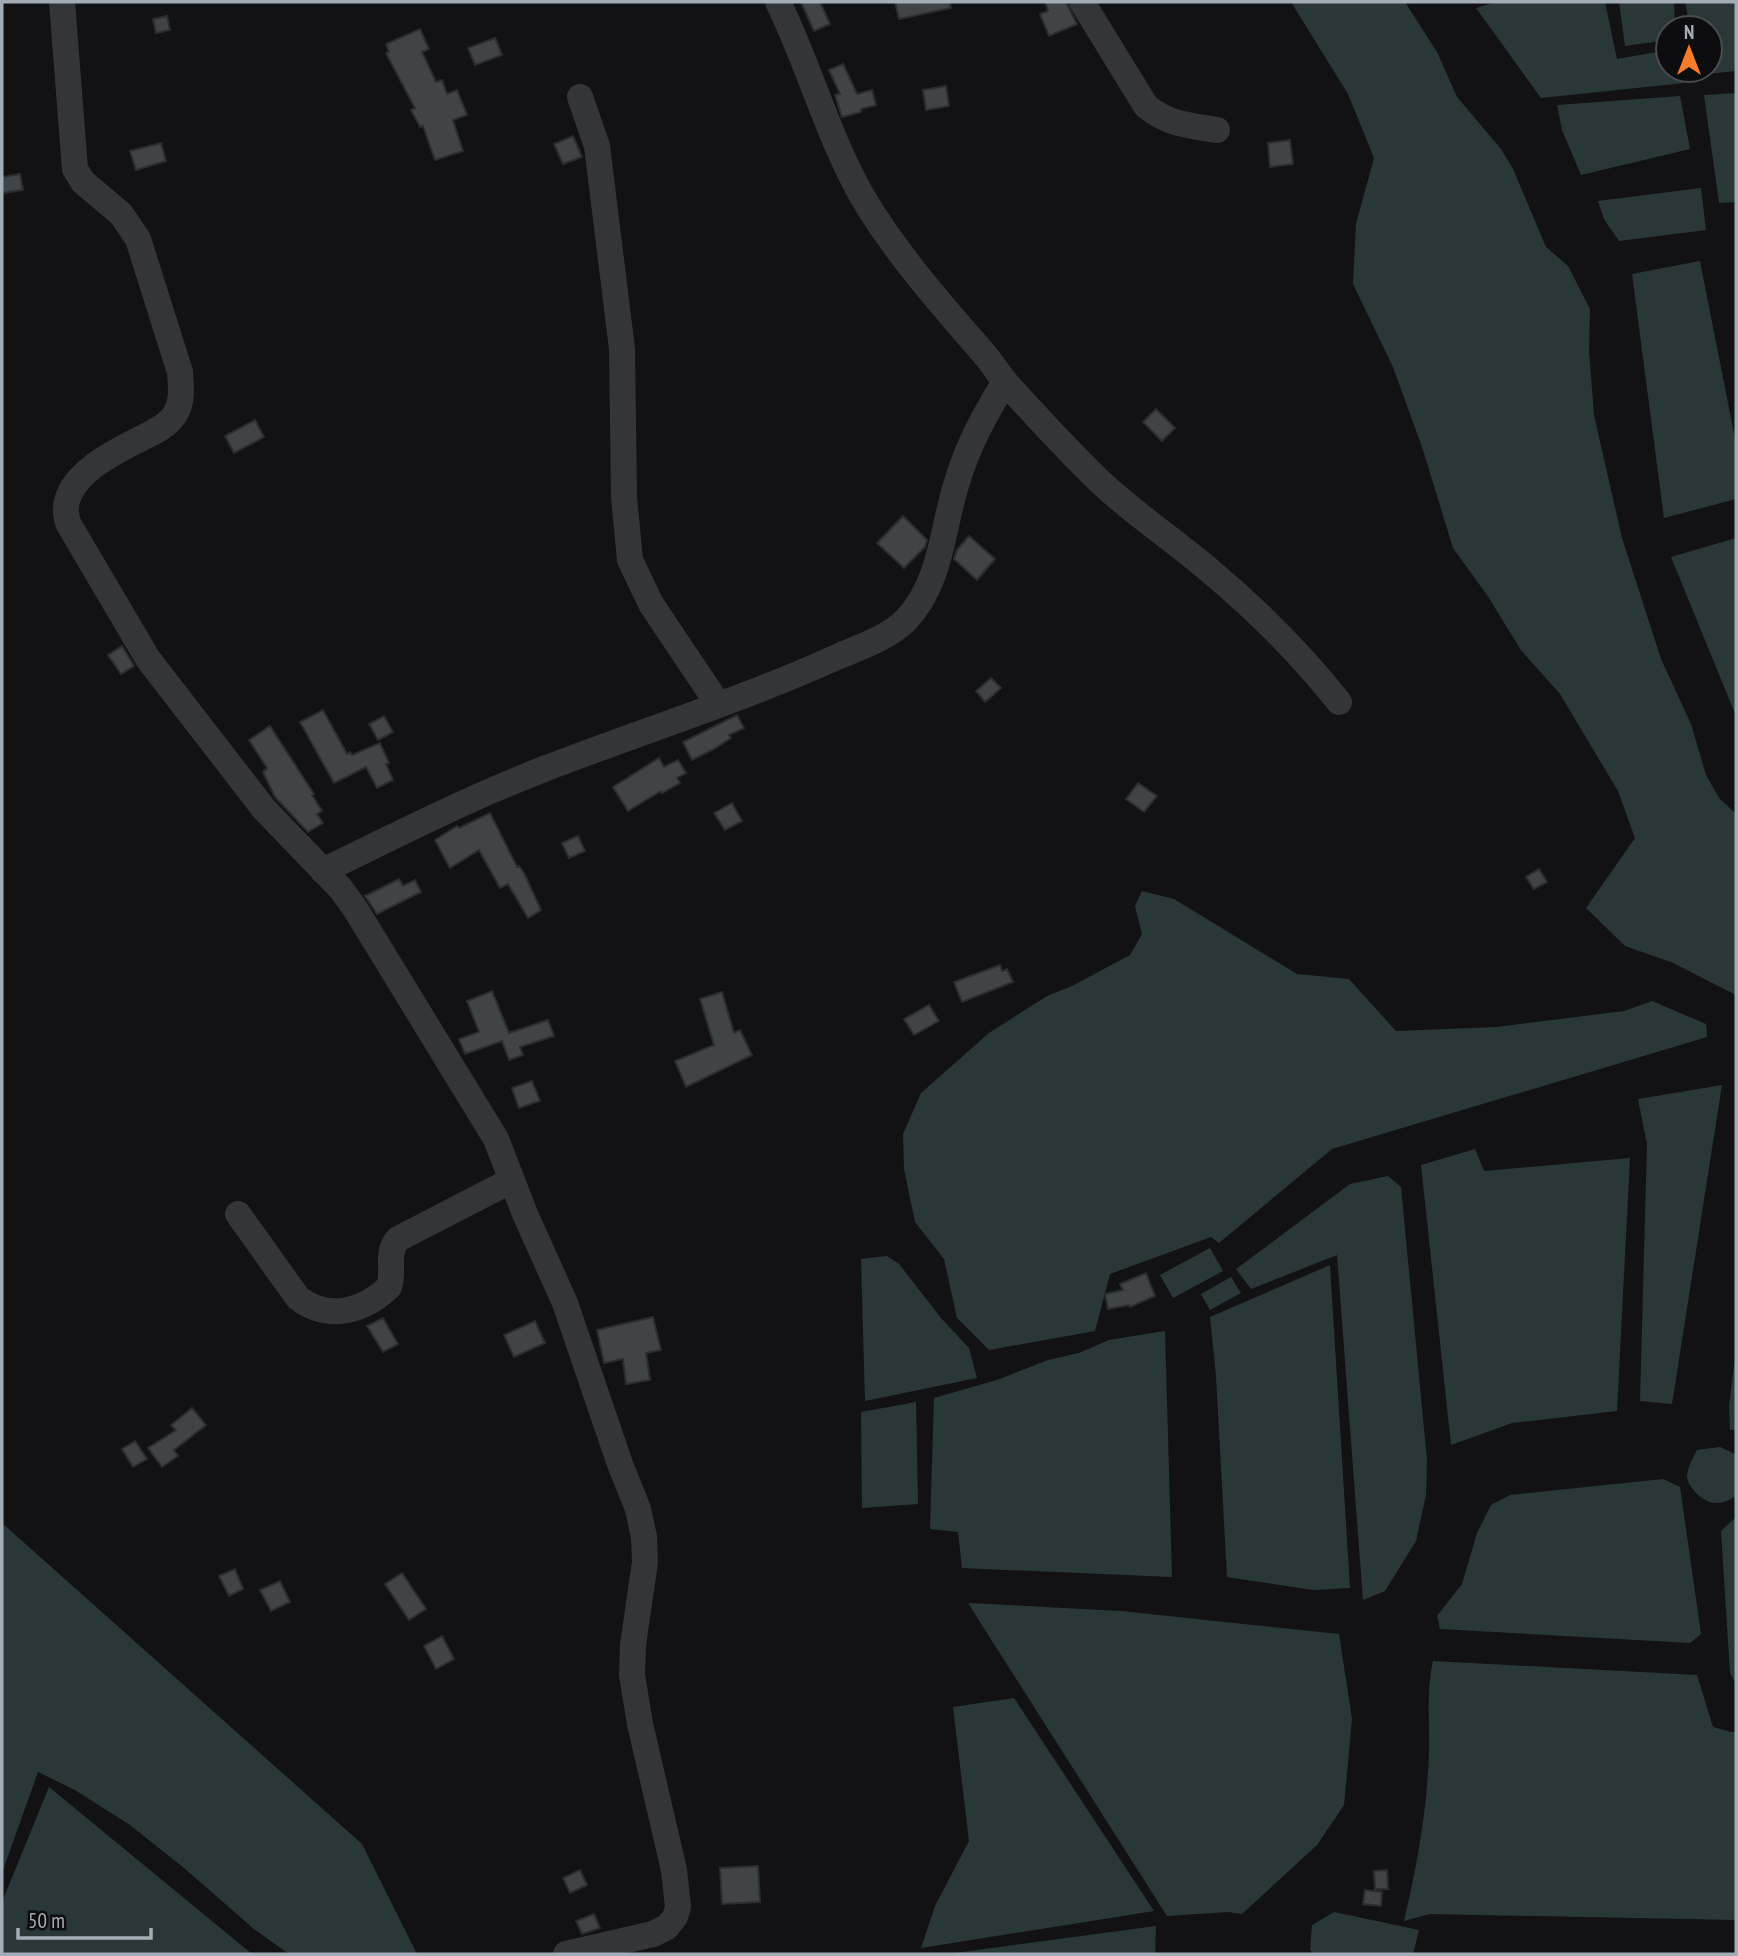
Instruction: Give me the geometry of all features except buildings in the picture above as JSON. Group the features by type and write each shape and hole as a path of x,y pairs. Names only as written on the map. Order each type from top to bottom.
{"street":[{"path":"62,2 75,169 83,182 121,214 138,239 180,372 181,391 180,406 172,419 107,458 81,478 69,495 65,508 68,523 148,659 264,808 356,910 496,1139 565,1303 641,1519 645,1562 633,1645 632,1675 640,1724 674,1870 678,1907 675,1917 667,1927 653,1934 566,1954"},
{"path":"778,2 801,53 824,116 862,195 945,311 986,356 1005,382 1092,474 1269,623 1302,656 1339,702"},
{"path":"1082,2 1146,106 1160,117 1180,124 1217,130"},
{"path":"580,97 597,146 622,349 624,497 630,560 651,604 718,704"},
{"path":"323,871 433,817 544,769 657,729 813,668 892,632 907,619 929,585 966,453 980,423 1005,382"},
{"path":"238,1214 298,1298 310,1307 327,1312 342,1312 354,1310 389,1287 391,1250 398,1239 512,1180"}],"shaded area":[{"path":"1291,2 1405,2 1437,52 1457,97 1501,149 1513,169 1546,247 1568,266 1590,309 1589,351 1594,415 1622,538 1661,659 1691,724 1706,775 1719,798 1736,814 1736,995 1671,962 1625,946 1586,908 1635,838 1618,791 1560,694 1521,650 1487,595 1453,548 1423,450 1393,367 1353,284 1356,224 1374,158 1348,94"},
{"path":"1495,2 1605,2 1617,59 1654,52 1654,84 1674,84 1541,98 1476,8"},
{"path":"1619,2 1674,2 1674,14 1654,14 1654,42 1625,46"},
{"path":"1685,2 1736,2 1736,71 1724,72 1724,14 1687,14"},
{"path":"1736,93 1736,202 1719,203 1704,95"},
{"path":"1680,96 1690,149 1581,175 1562,130 1557,105"},
{"path":"1701,188 1706,230 1619,241 1604,219 1598,201"},
{"path":"1700,261 1736,444 1736,499 1664,518 1632,274"},
{"path":"1736,538 1736,716 1671,557"},
{"path":"1142,891 1174,899 1297,974 1349,979 1396,1031 1497,1027 1624,1011 1652,1001 1706,1024 1707,1037 1332,1149 1219,1243 1211,1237 1110,1274 1095,1331 989,1350 957,1318 944,1259 915,1222 904,1169 903,1134 921,1093 989,1033 1047,996 1072,986 1130,955 1142,934 1135,906"},
{"path":"1722,1085 1672,1404 1640,1401 1647,1144 1638,1099"},
{"path":"1475,1149 1484,1171 1630,1158 1617,1411 1512,1423 1451,1445 1421,1165"},
{"path":"1388,1176 1401,1187 1427,1460 1426,1495 1416,1541 1385,1591 1363,1600 1337,1255 1251,1289 1236,1269 1350,1184"},
{"path":"1210,1248 1223,1271 1173,1298 1160,1275"},
{"path":"887,1256 899,1264 941,1318 969,1348 977,1378 865,1401 861,1259"},
{"path":"1330,1265 1350,1588 1313,1590 1227,1577 1216,1376 1210,1317"},
{"path":"1231,1277 1241,1293 1210,1310 1201,1294"},
{"path":"1165,1331 1172,1577 962,1568 958,1532 930,1529 934,1398 997,1380 1048,1360 1079,1353 1109,1340"},
{"path":"1736,1351 1736,1430 1730,1430 1729,1406"},
{"path":"916,1402 918,1504 862,1508 861,1412"},
{"path":"1720,1447 1736,1457 1736,1496 1718,1503 1702,1498 1689,1483 1687,1474 1697,1450"},
{"path":"1663,1479 1680,1487 1701,1634 1690,1643 1440,1629 1437,1616 1462,1584 1477,1533 1491,1505 1510,1495"},
{"path":"1736,1517 1736,1684 1730,1673 1721,1531"},
{"path":"2,1523 362,1844 417,1954 289,1954 254,1929 130,1825 75,1790 38,1772 2,1873"},
{"path":"968,1603 1121,1611 1339,1634 1352,1719 1344,1805 1317,1845 1242,1914 1228,1912 1167,1916"},
{"path":"1433,1661 1697,1675 1713,1727 1736,1732 1736,1920 1430,1914 1404,1921 1424,1817"},
{"path":"1014,1698 1154,1911 921,1948 935,1906 969,1841 953,1707"},
{"path":"49,1787 252,1954 2,1954 2,1902"},
{"path":"1334,1912 1419,1930 1413,1954 1314,1954 1310,1950 1312,1925"},
{"path":"1156,1926 1155,1954 947,1954"}]}
